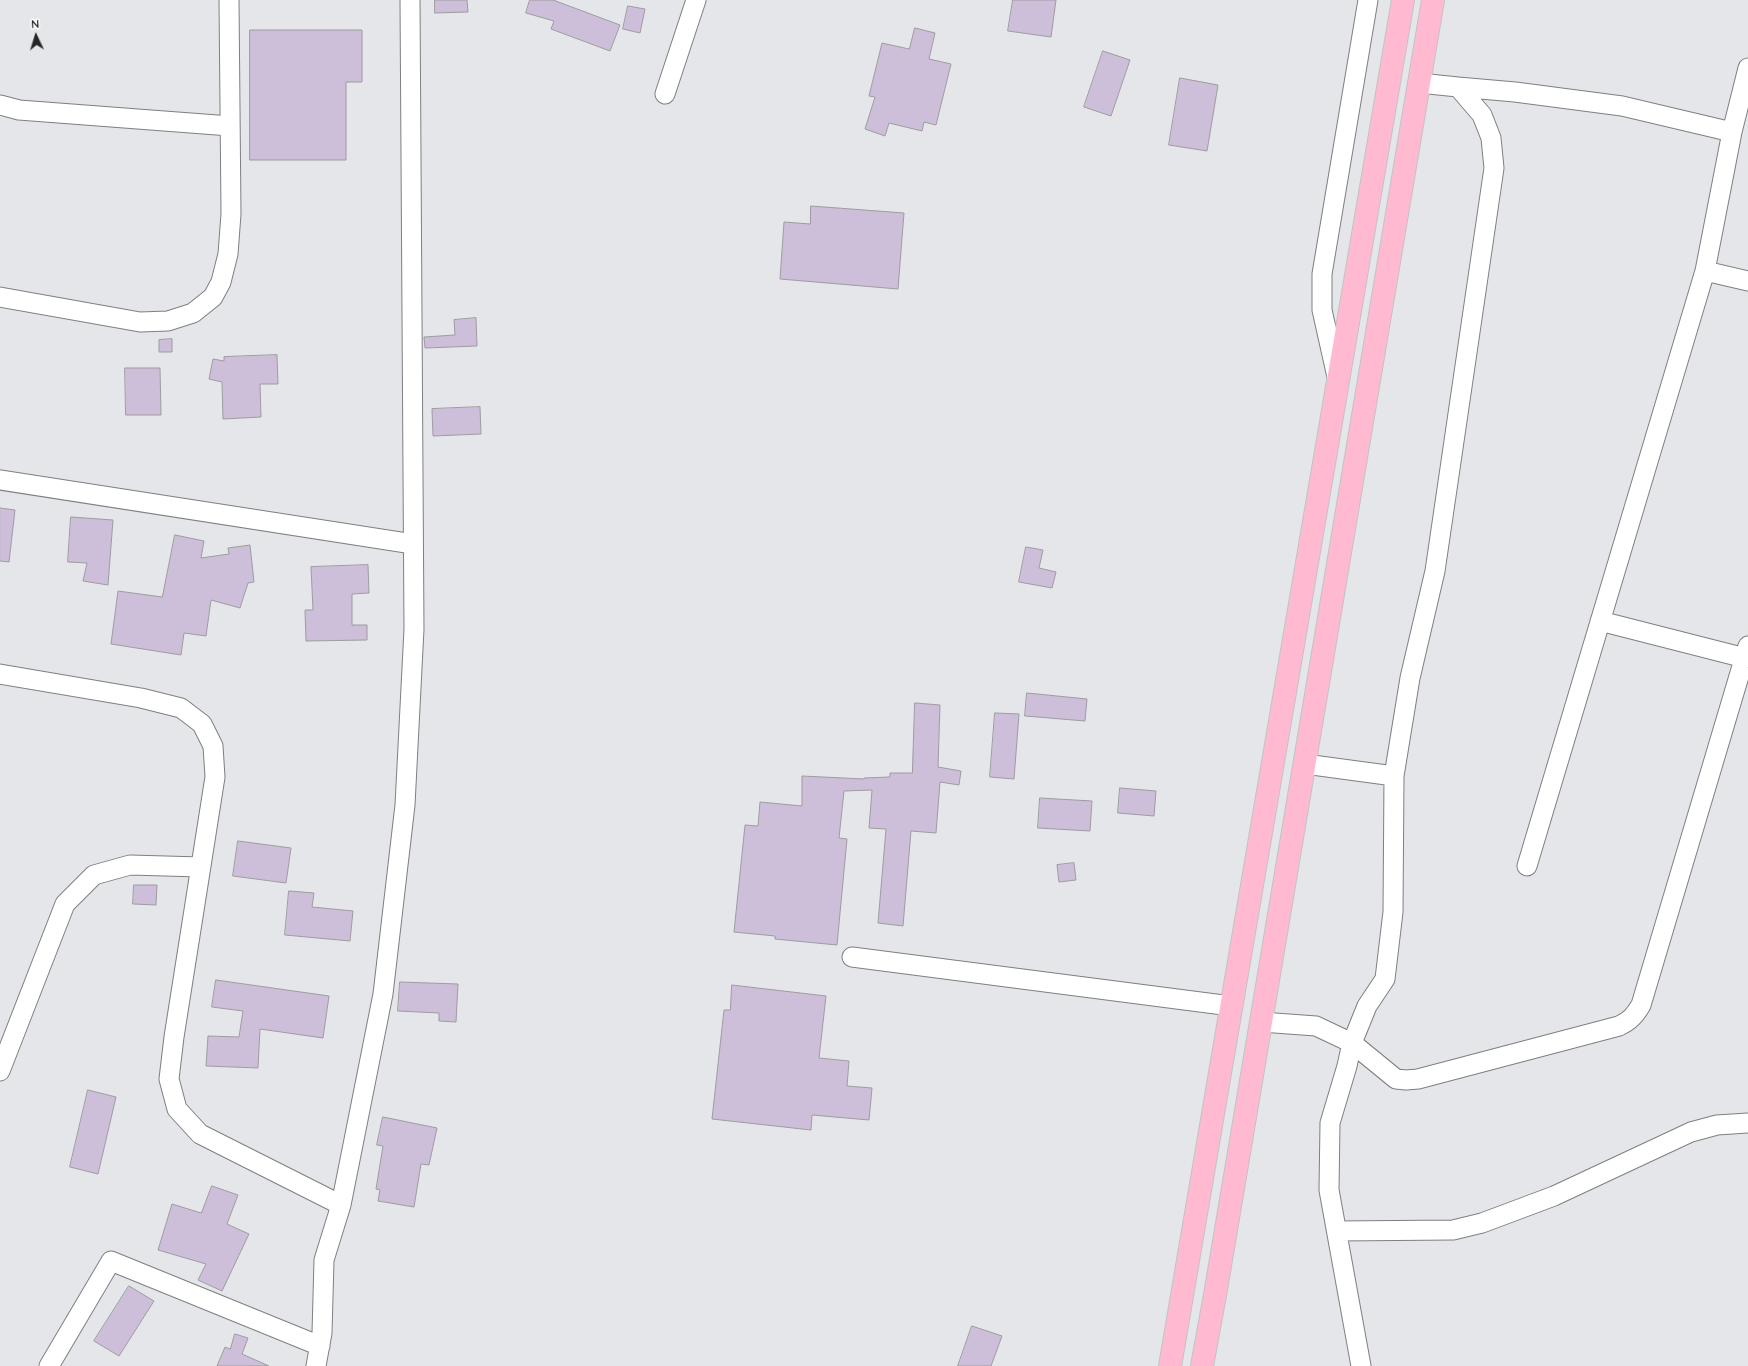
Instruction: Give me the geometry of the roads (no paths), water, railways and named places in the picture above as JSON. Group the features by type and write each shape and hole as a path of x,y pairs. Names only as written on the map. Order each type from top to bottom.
{"main road":[{"path":"1170,1366 1403,0"},
{"path":"1202,1366 1433,0"}],"street":[{"path":"0,297 140,322 168,321 193,313 213,297 221,282 228,254 231,214 229,0"},
{"path":"316,1366 322,1333 324,1260 341,1204 383,994 405,805 414,628 410,0"},
{"path":"665,94 696,0"},
{"path":"1338,380 1322,310 1322,274 1368,0"},
{"path":"1527,866 1705,271 1732,132 1748,68"},
{"path":"1419,83 1515,92 1622,106 1732,132"},
{"path":"1361,1366 1329,1190 1330,1123 1347,1066 1352,1042 1367,1006 1385,978 1393,912 1394,776 1410,678 1435,571 1494,168 1491,138 1482,115 1458,86"},
{"path":"0,105 19,110 230,126"},
{"path":"1705,271 1748,282"},
{"path":"0,480 413,544"},
{"path":"1261,1022 1316,1026 1352,1042 1396,1079 1406,1080 1418,1079 1596,1032 1628,1022 1636,1014 1642,1005 1746,652 1600,621"},
{"path":"0,674 141,698 181,708 202,724 213,746 215,778 174,1037 169,1079 178,1109 200,1134 341,1204"},
{"path":"1305,764 1394,776"},
{"path":"0,1071 64,904 94,875 130,865 201,867"},
{"path":"852,957 1232,1006"},
{"path":"1337,1231 1453,1230 1482,1223 1554,1196 1691,1132 1717,1124 1748,1123"},
{"path":"49,1366 112,1261 320,1346"}]}
